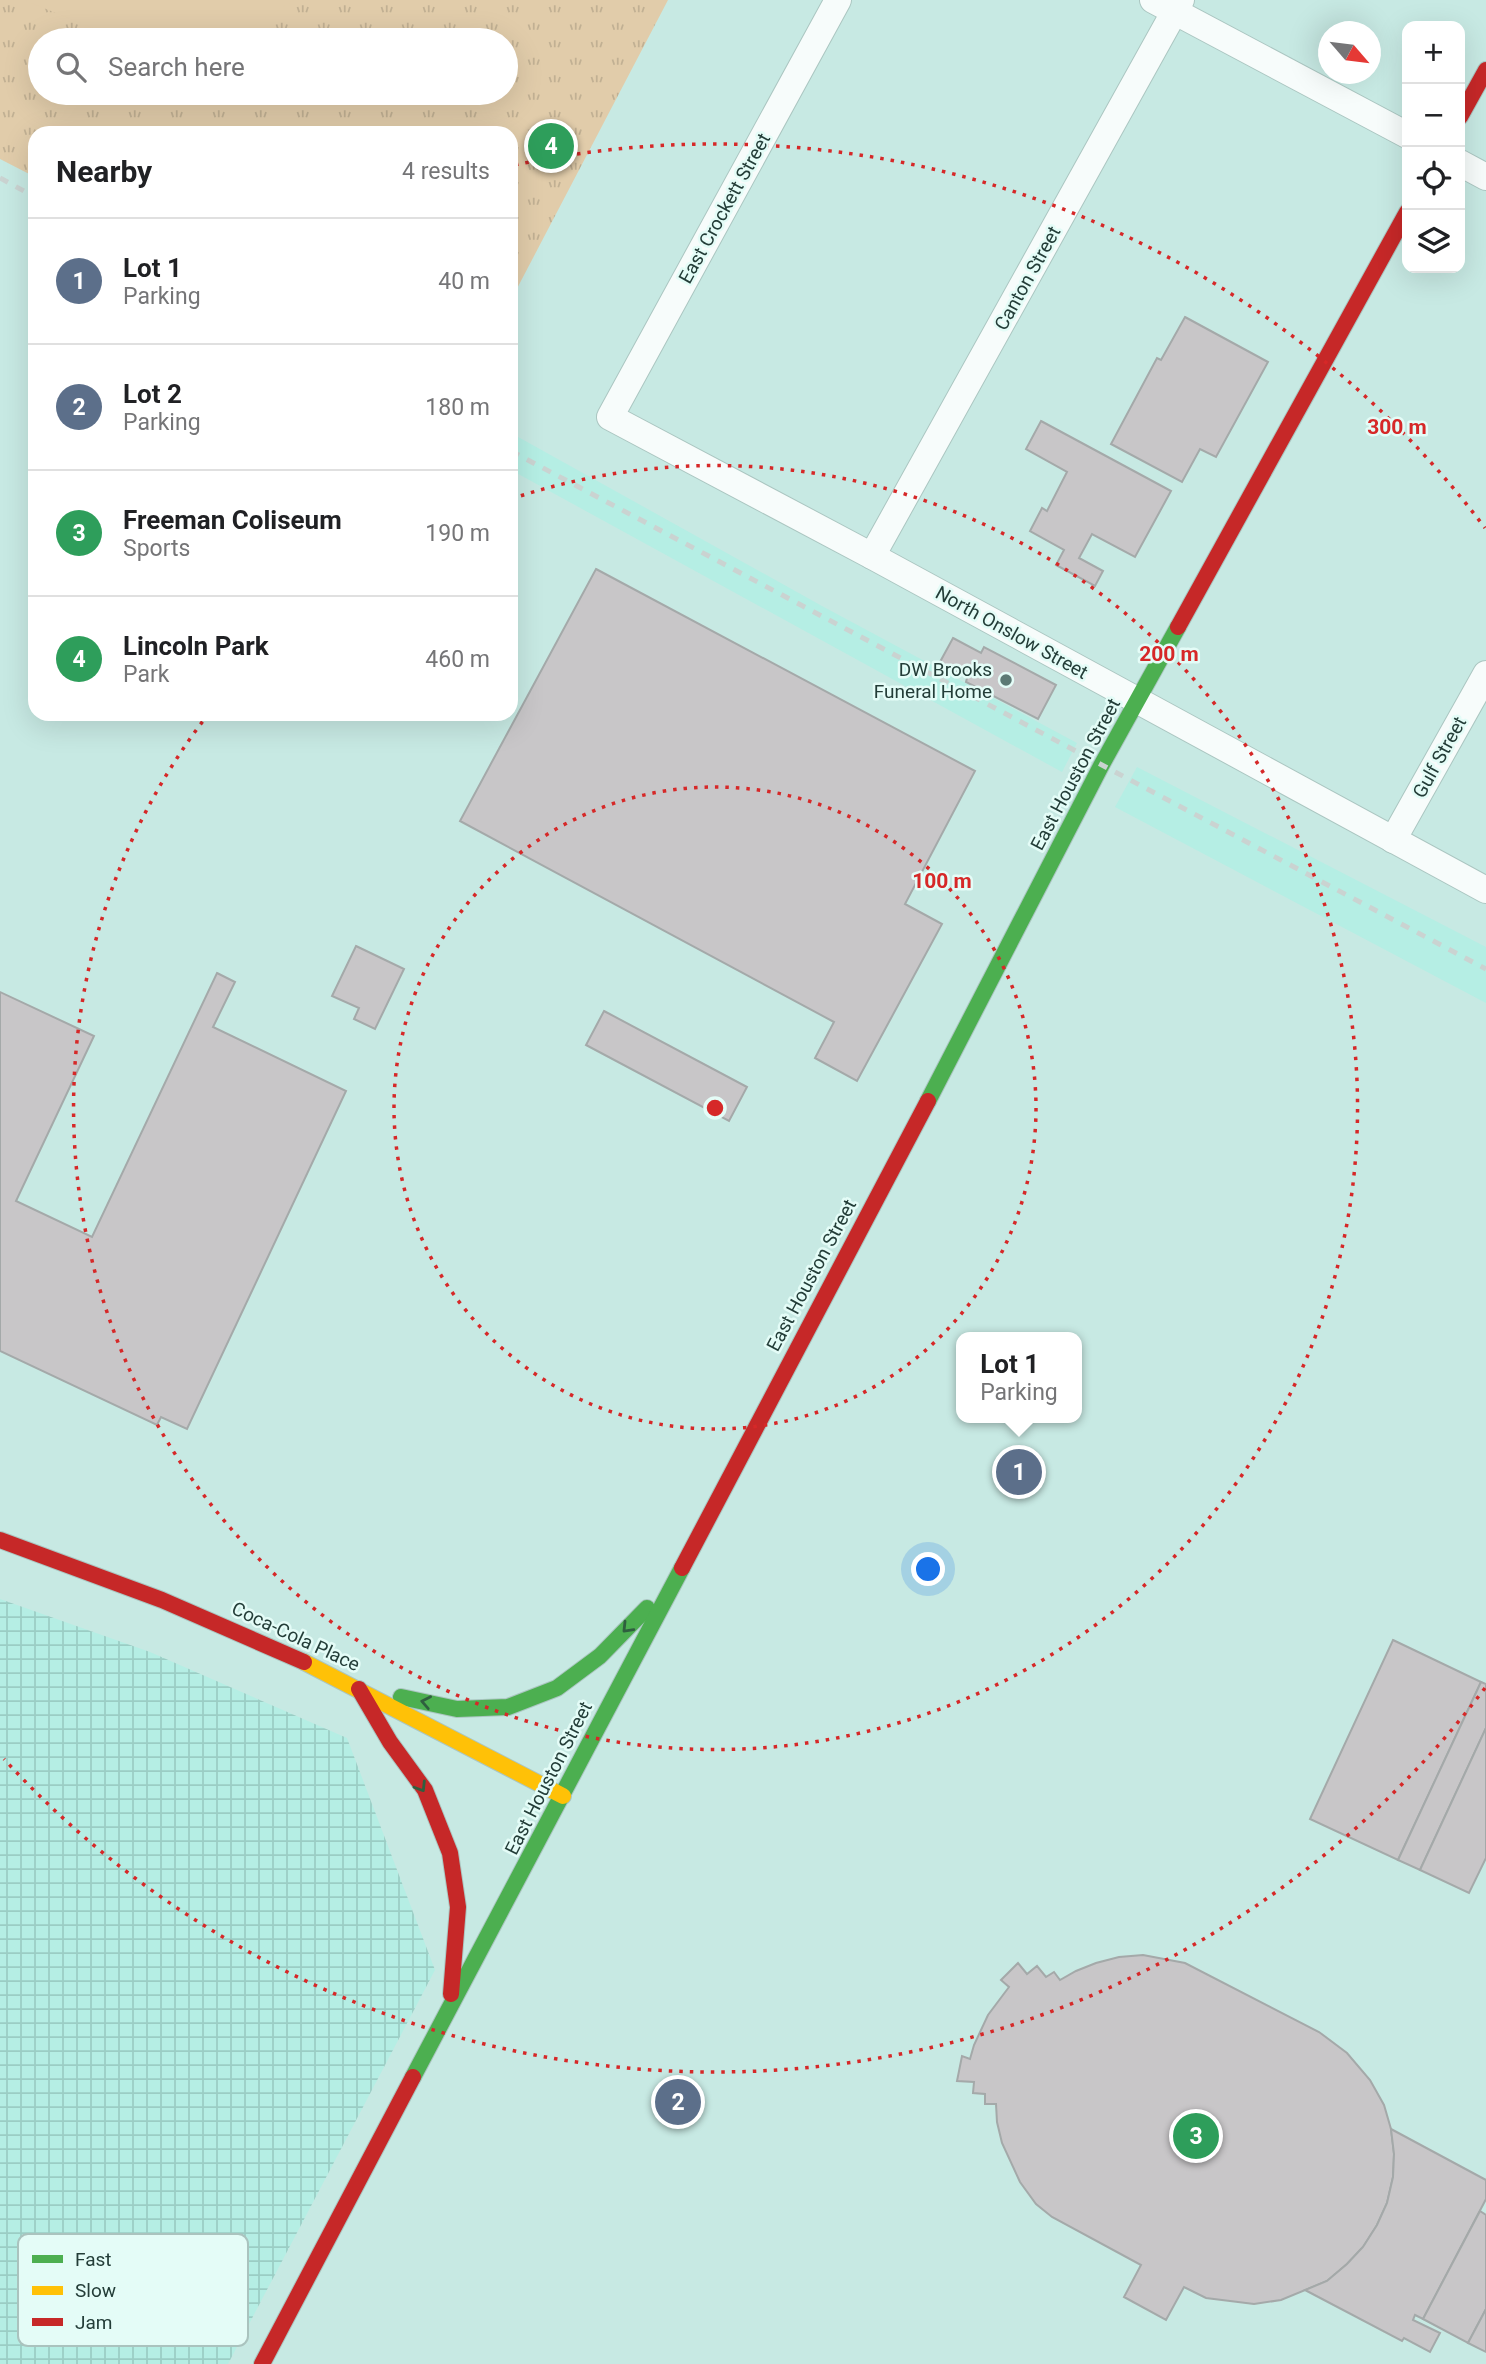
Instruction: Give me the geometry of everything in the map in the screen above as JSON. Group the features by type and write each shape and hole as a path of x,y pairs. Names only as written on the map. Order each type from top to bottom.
{"main road":[{"path":"1465,108 1486,70"},
{"name":"East Houston Street","path":"262,2364 1137,701 1402,221"},
{"name":"Coca-Cola Place","path":"0,1540 184,1608 358,1689 563,1796"},
{"path":"358,1689 457,1709 508,1707 557,1688 600,1656 674,1579"},
{"path":"358,1689 390,1742 425,1790 450,1853 458,1907 450,2010"}],"street":[{"name":"East Crockett Street","path":"610,417 838,0"},
{"path":"1169,4 1402,132"},
{"name":"Canton Street","path":"873,556 1169,4"},
{"path":"1465,166 1486,177"},
{"name":"North Onslow Street","path":"610,417 873,556 1486,890"},
{"name":"Gulf Street","path":"1393,840 1486,674"}],"shaded area":[{"path":"518,437 822,606 1077,743 1062,772 518,474"},
{"path":"1137,767 1486,947 1486,1003 1115,807"},
{"path":"0,1599 150,1652 347,1738 435,1970 248,2326 248,2234 18,2234 18,2346 237,2346 228,2364 0,2364"}],"green space":[{"path":"0,0 668,0 518,287 518,126 28,126 28,173 0,159"},
{"path":"24,0 294,0 250,28 93,28"}],"building":[{"path":"1185,317 1268,362 1216,457 1200,449 1182,482 1111,444 1157,358 1161,360"},
{"path":"1041,421 1171,491 1135,557 1092,534 1079,558 1103,571 1095,586 1056,565 1064,550 1030,531 1042,508 1047,511 1067,472 1026,449"},
{"path":"596,569 975,771 905,904 942,924 857,1081 815,1058 834,1022 460,821 514,721 518,721 518,714"},
{"name":"DW Brooks Funeral Home","path":"953,638 981,653 984,647 1056,685 1038,719 966,682 967,678 940,662"},
{"path":"356,946 404,969 375,1029 354,1019 359,1008 332,996"},
{"path":"217,973 235,982 213,1027 346,1091 187,1429 161,1417 157,1425 0,1351 0,992 94,1036 16,1201 92,1237"},
{"path":"604,1011 747,1087 729,1121 586,1045"},
{"path":"1393,1640 1481,1682 1398,1860 1310,1819"},
{"path":"1481,1682 1486,1684 1486,1728 1420,1870 1398,1860"},
{"path":"1486,1728 1486,1858 1469,1893 1420,1870"},
{"path":"1143,1955 1185,1963 1319,2032 1347,2053 1370,2080 1384,2105 1391,2129 1393,2177 1387,2203 1377,2225 1363,2247 1327,2281 1281,2300 1254,2304 1206,2298 1184,2287 1166,2320 1124,2297 1141,2265 1052,2217 1036,2204 1020,2182 1002,2143 996,2104 985,2104 985,2094 973,2093 974,2082 957,2081 962,2056 970,2059 988,2015 1009,1987 1001,1980 1018,1963 1027,1974 1037,1966 1046,1977 1054,1972 1060,1980 1096,1963"},
{"path":"1391,2129 1486,2180 1486,2199 1423,2319 1415,2315 1413,2320 1440,2333 1430,2352 1404,2338 1402,2341 1305,2290 1327,2281 1347,2264 1363,2247 1377,2225 1387,2203 1393,2177"},
{"path":"1480,2211 1486,2215 1486,2309 1468,2343 1423,2319"},
{"path":"1486,2309 1486,2352 1468,2343"}],"railway":[{"path":"0,178 28,193"},
{"path":"518,455 1486,969"}],"traffic: fast":[{"path":"928,1101 1101,766 1178,627"},
{"path":"413,2077 682,1568"},
{"path":"401,1697 457,1709 508,1707 557,1688 600,1656 647,1608"}],"traffic: slow":[{"path":"304,1662 563,1796"}],"traffic: jam":[{"path":"1465,108 1486,70"},
{"path":"1178,627 1402,221"},
{"path":"682,1568 928,1101"},
{"path":"0,1540 162,1600 304,1662"},
{"path":"359,1689 390,1742 425,1790 450,1853 458,1907 451,1994"},
{"path":"262,2364 413,2077"}],"place":[{"name":"Lincoln Park","path":"551,146"},
{"name":"DW Brooks Funeral Home","path":"1006,680"},
{"name":"Lot 1","path":"1019,1472"},
{"name":"Lot 2","path":"678,2102"},
{"name":"Freeman Coliseum","path":"1196,2136"}]}
